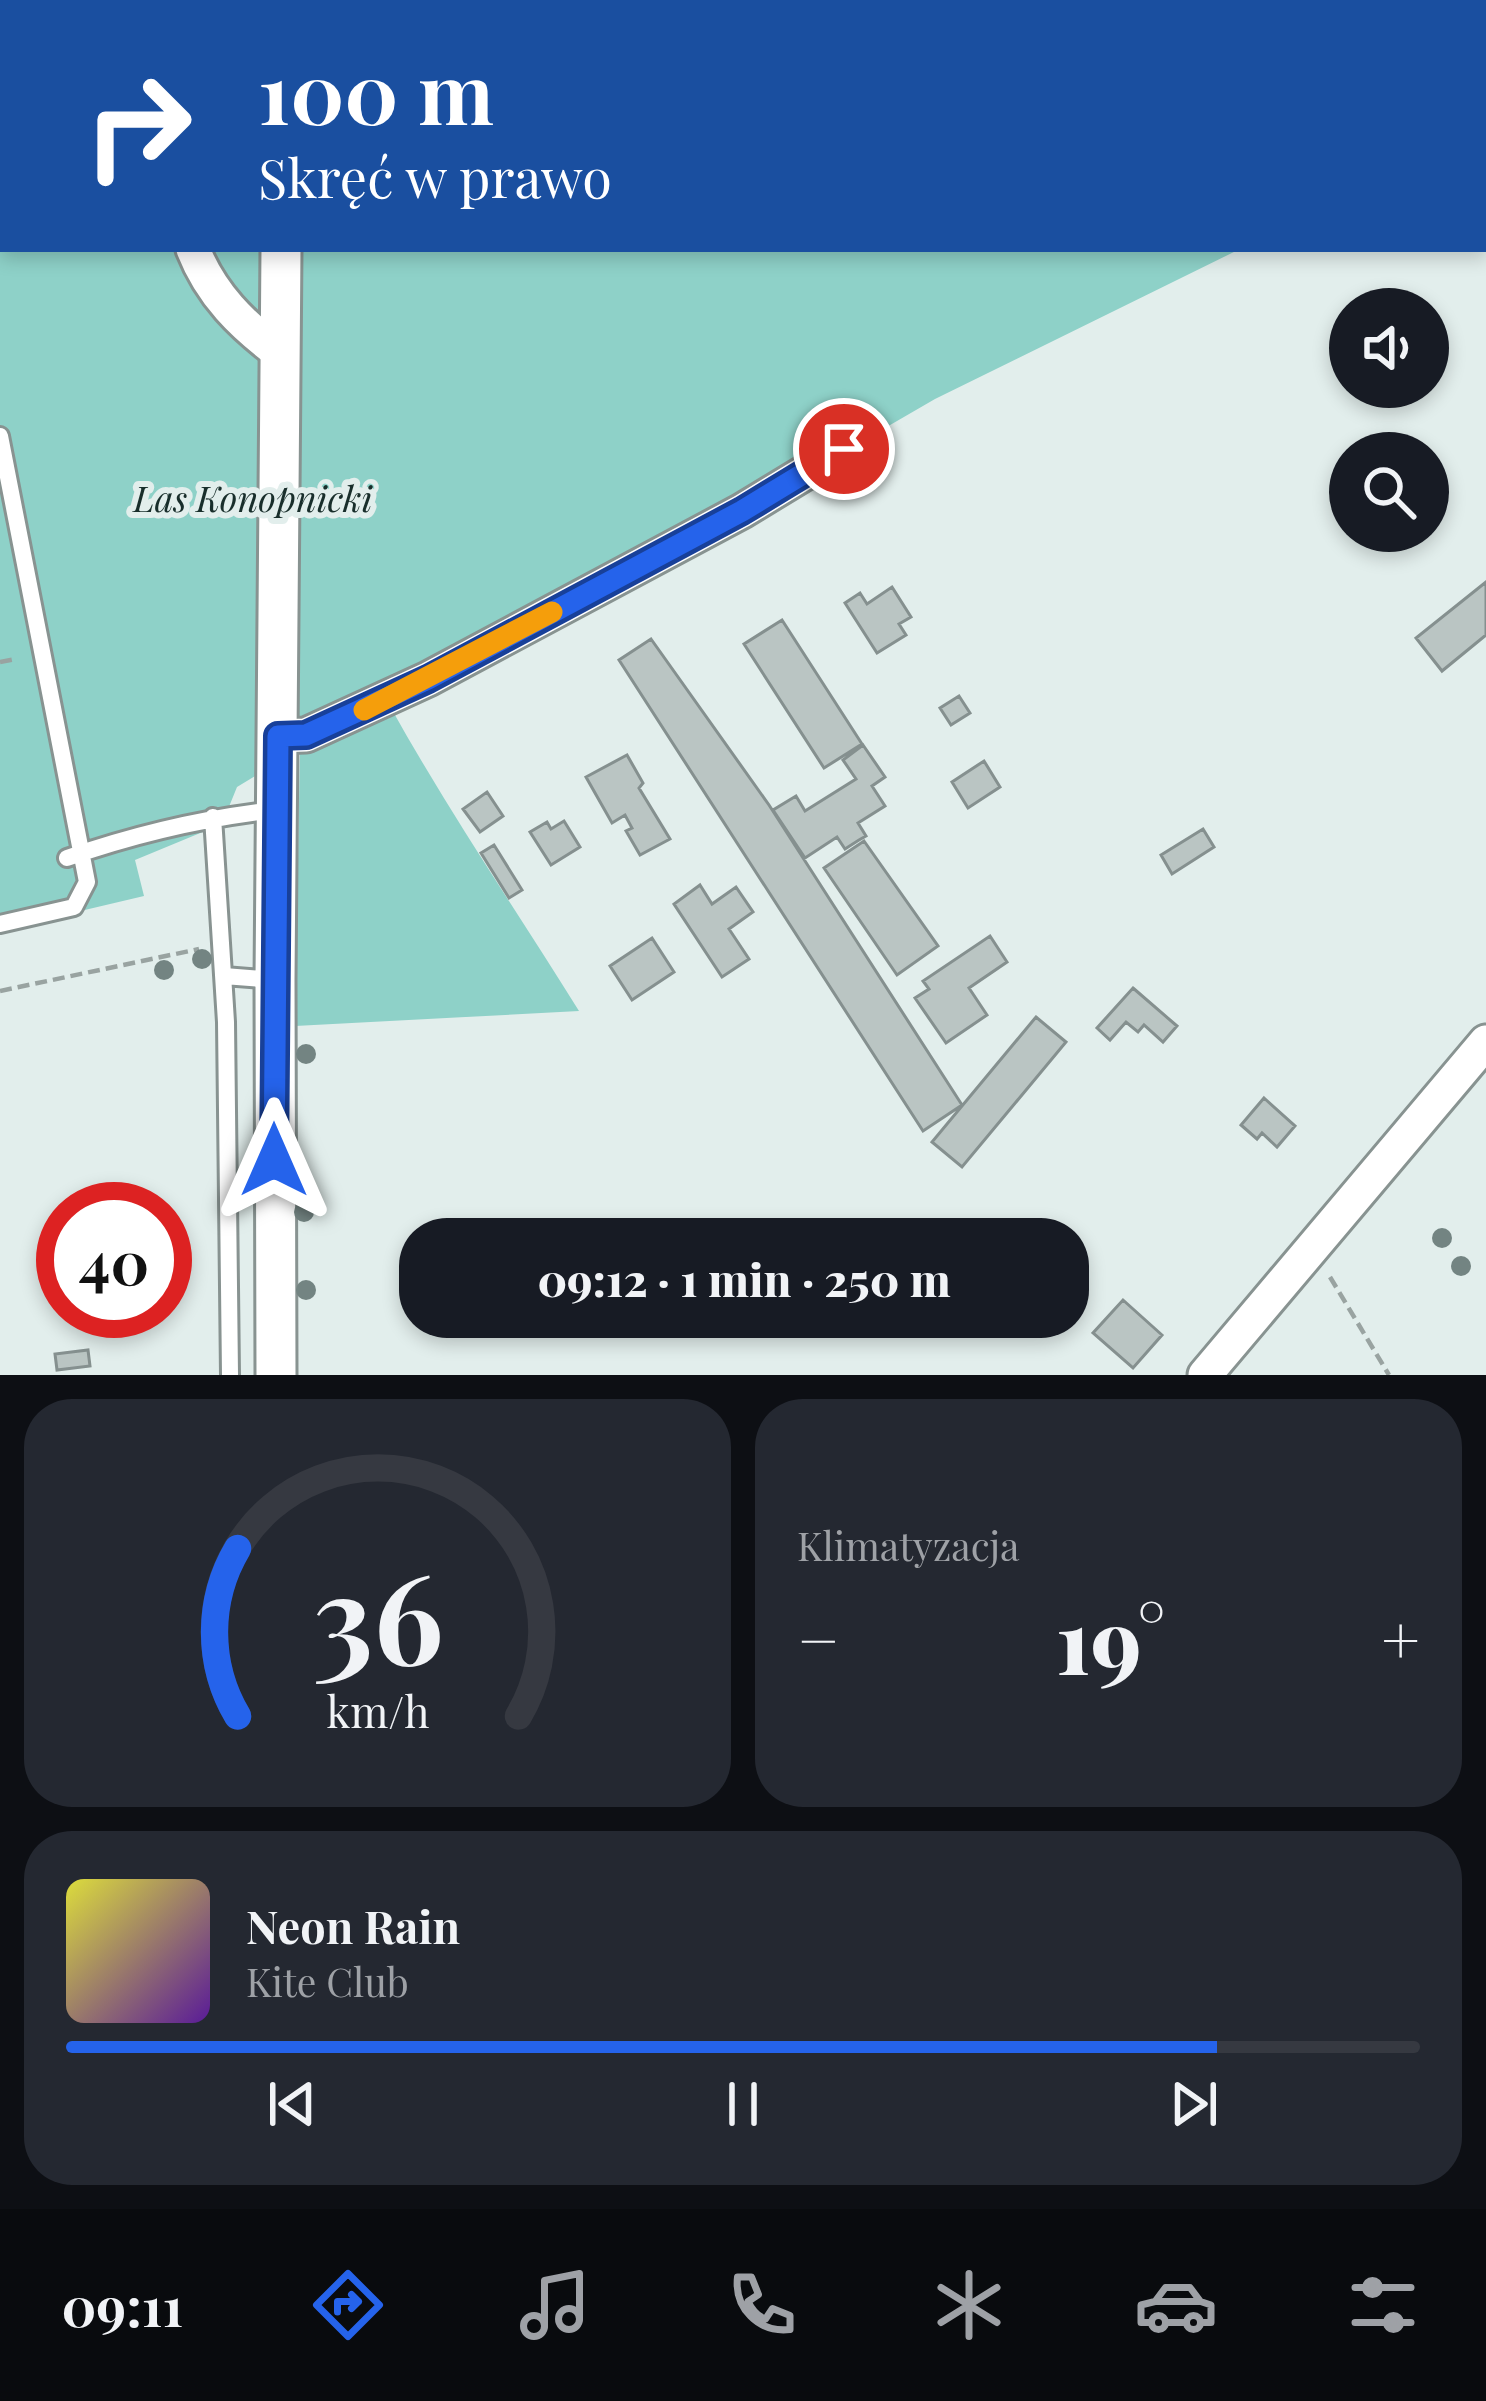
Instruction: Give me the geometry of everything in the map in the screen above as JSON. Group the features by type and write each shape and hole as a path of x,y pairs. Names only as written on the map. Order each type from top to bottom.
{"street":[{"path":"195,252 220,298 246,329 281,354"},
{"path":"276,1375 274,980 281,252"},
{"path":"278,736 306,735 428,679 742,511 844,449"},
{"path":"1205,1375 1486,1042"}],"lane":[{"path":"0,436 76,855 87,882 74,907 0,923"},
{"path":"76,855 138,834 213,817 276,810"},
{"path":"213,817 224,976 230,1375"},
{"path":"224,976 274,980"}],"path":[{"path":"0,662 16,659"},
{"path":"0,992 223,944"},
{"path":"1313,1248 1389,1375"}],"green space":[{"name":"Las Konopnicki","path":"0,252 1234,252 935,399 391,708 579,1011 295,1026 300,749 237,787 222,824 135,860 144,896 0,930"}],"building":[{"path":"1486,582 1486,635 1442,671 1416,638"},
{"path":"892,587 911,617 899,624 906,635 877,653 845,603 860,593 867,604"},
{"path":"782,620 862,744 824,768 744,644"},
{"path":"651,639 769,805 962,1105 923,1131 619,660"},
{"path":"959,696 970,713 951,725 940,708"},
{"path":"863,745 885,777 872,786 885,806 858,823 866,836 845,849 837,837 805,858 773,810 796,796 805,811 856,779 843,760"},
{"path":"627,755 643,783 639,788 670,839 640,855 626,831 632,828 625,815 612,823 586,777"},
{"path":"984,761 1000,787 968,808 952,782"},
{"path":"487,792 503,816 480,832 463,809"},
{"path":"564,821 580,847 551,865 530,832 547,822 551,829"},
{"path":"1203,829 1214,847 1172,874 1161,855"},
{"path":"864,841 938,946 897,975 824,868"},
{"path":"494,845 522,890 509,898 481,853"},
{"path":"700,885 712,904 736,887 753,912 729,929 749,959 722,977 674,904"},
{"path":"990,936 1007,962 969,988 987,1015 946,1043 915,998 929,989 923,981"},
{"path":"652,938 674,972 632,1000 610,966"},
{"path":"1133,988 1177,1026 1163,1042 1144,1025 1138,1032 1126,1022 1110,1040 1097,1028"},
{"path":"1036,1017 1066,1042 962,1167 932,1142"},
{"path":"1264,1098 1295,1126 1277,1147 1262,1133 1257,1139 1241,1125"},
{"path":"1123,1300 1162,1335 1133,1368 1093,1333"},
{"path":"88,1350 90,1366 57,1370 55,1354"}],"slow traffic":[{"path":"364,710 552,612"}],"route":[{"path":"274,1160 278,736 306,735 428,679 742,511 844,449"}]}
